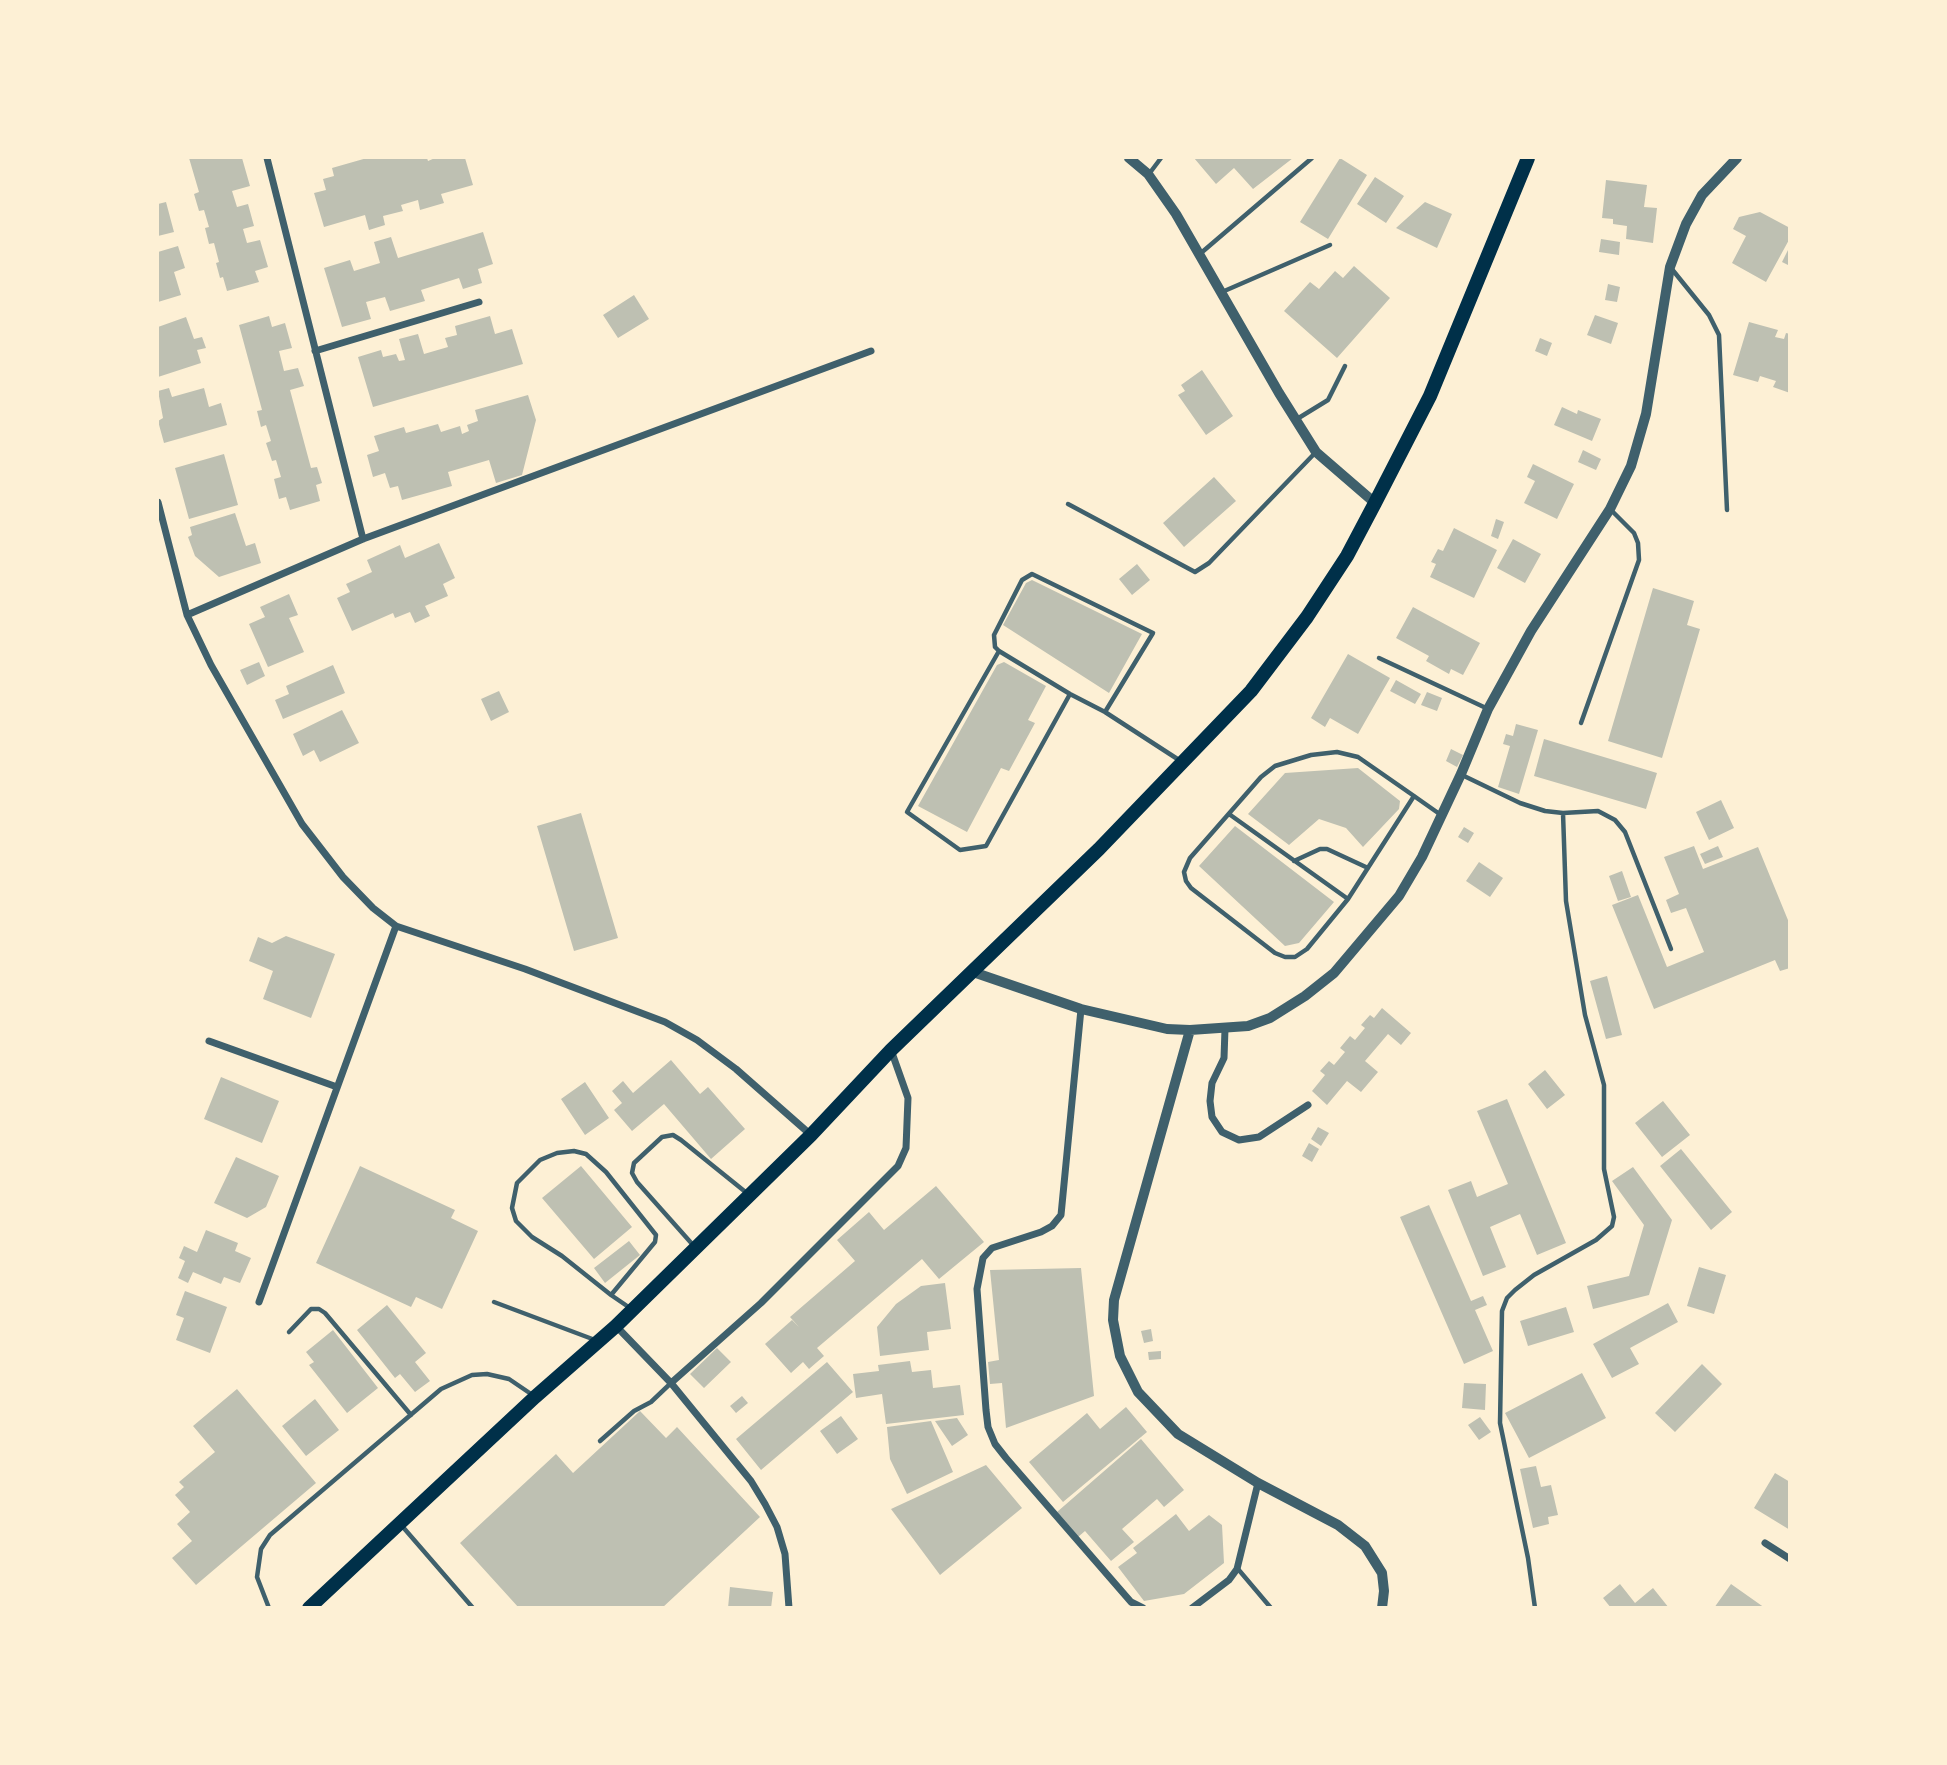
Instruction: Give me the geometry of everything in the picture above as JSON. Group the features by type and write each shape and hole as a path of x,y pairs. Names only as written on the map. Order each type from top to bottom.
{"main road":[{"path":"309,1608 535,1397 616,1326 811,1135 891,1050 1099,849 1251,691 1307,617 1347,556 1375,503 1430,396 1528,158"}],"street":[{"path":"269,158 363,539"},
{"path":"1129,158 1148,174 1176,214 1316,452 1375,503"},
{"path":"973,972 1080,1009 1167,1028 1190,1030 1248,1026 1270,1018 1335,973 1399,896 1422,857 1488,709 1531,631 1610,509 1631,466 1646,414 1670,267 1686,224 1702,195 1737,158"},
{"path":"315,351 479,302"},
{"path":"187,615 363,539 871,351"},
{"path":"158,502 187,615 211,665 302,824 343,877 373,908 396,926 525,969 665,1022 697,1040 736,1069 811,1135"},
{"path":"259,1301 396,926"},
{"path":"1080,1009 1061,1215 1052,1226 1041,1233 992,1248 983,1258 977,1289 986,1410 988,1427 1001,1451 1131,1602 1143,1608"},
{"path":"1225,1029 1224,1058 1212,1083 1210,1101 1212,1117 1222,1132 1239,1140 1259,1137 1308,1105"},
{"path":"1190,1030 1114,1300 1115,1336 1126,1370 1138,1392 1178,1434 1258,1483 1338,1525 1365,1546 1382,1573 1382,1608"},
{"path":"209,1041 337,1087"},
{"path":"671,1383 761,1303 898,1166 906,1148 908,1098 891,1050"},
{"path":"616,1326 671,1383 751,1481 777,1527 785,1554 789,1608"},
{"path":"1192,1608 1230,1580 1237,1569 1258,1483"},
{"path":"1765,1543 1790,1559"}],"lane":[{"path":"1148,174 1161,158"},
{"path":"1199,254 1311,158"},
{"path":"1222,292 1331,245"},
{"path":"1670,267 1709,315 1719,335 1727,510"},
{"path":"1296,419 1328,400 1345,366"},
{"path":"1068,504 1195,572 1209,563 1316,452"},
{"path":"1581,723 1639,560 1638,542 1634,533 1610,509"},
{"path":"1105,712 1153,633 1032,574 1022,580 993,635 995,647 1070,694 1105,712 1182,762"},
{"path":"999,651 907,812 960,850 986,846 1070,694"},
{"path":"1379,657 1488,709"},
{"path":"1414,796 1348,899 1307,949 1295,957 1275,953 1191,888 1186,881 1184,872 1190,858 1261,777 1276,765 1311,755 1337,752 1358,757 1414,796 1441,815"},
{"path":"1461,774 1521,803 1545,811 1602,812 1620,825 1671,949"},
{"path":"1535,1608 1528,1558 1500,1423 1502,1311 1507,1298 1534,1275 1606,1234 1614,1217 1604,1169 1604,1085 1585,1015 1566,901 1563,813"},
{"path":"1229,814 1348,899"},
{"path":"1293,862 1320,849 1327,849 1368,868"},
{"path":"695,1247 637,1182 632,1173 634,1163 662,1137 673,1135 749,1195"},
{"path":"611,1295 655,1242 656,1235 606,1172 586,1154 574,1150 540,1160 517,1183 512,1208 516,1221 532,1237 562,1256 611,1295 632,1310"},
{"path":"495,1302 598,1342"},
{"path":"289,1332 311,1309 325,1313 411,1415"},
{"path":"269,1608 257,1577 261,1549 270,1535 441,1390 472,1375 487,1374 509,1379 535,1397"},
{"path":"600,1441 634,1410 651,1402 671,1383"},
{"path":"400,1523 473,1608"},
{"path":"1237,1569 1270,1608"}],"building":[{"path":"189,158 242,158 250,186 232,191 237,207 248,204 254,226 243,229 247,243 260,240 268,267 255,271 259,282 227,291 223,277 220,278 214,243 209,244 205,228 209,227 204,210 199,211 194,194 199,192"},
{"path":"367,158 427,158 428,161 435,158 465,158 473,185 441,194 444,203 420,210 418,200 401,205 403,211 383,216 385,225 369,230 365,215 324,227 314,193 326,190 323,179 334,176 332,168"},
{"path":"1194,158 1293,158 1253,189 1234,168 1216,184"},
{"path":"1340,158 1367,175 1328,239 1300,222"},
{"path":"1375,177 1404,196 1386,223 1357,204"},
{"path":"1606,180 1647,185 1644,207 1657,208 1653,243 1626,239 1627,226 1613,224 1613,219 1602,218"},
{"path":"166,202 174,232 158,236 158,204"},
{"path":"1425,202 1452,214 1437,248 1396,228"},
{"path":"1760,212 1790,228 1790,238 1766,282 1732,263 1746,236 1733,229 1739,217"},
{"path":"483,232 493,264 478,269 482,283 463,289 459,278 421,290 425,301 390,311 385,297 366,302 371,319 342,327 324,268 350,260 354,271 380,263 374,242 391,237 398,258"},
{"path":"1601,239 1620,242 1619,255 1599,252"},
{"path":"178,246 185,268 174,272 181,295 158,302 158,252"},
{"path":"1790,246 1790,266 1782,262"},
{"path":"1354,266 1390,298 1337,358 1284,311 1310,282 1319,289 1335,271 1343,278"},
{"path":"1608,284 1620,287 1617,302 1605,300"},
{"path":"634,295 649,319 618,338 603,315"},
{"path":"1595,315 1618,323 1611,344 1587,335"},
{"path":"269,316 272,327 285,323 292,348 279,351 284,371 298,368 304,386 290,390 311,468 317,467 322,483 316,485 320,501 290,510 286,497 279,499 274,479 281,477 276,460 272,461 266,443 271,441 266,425 261,427 257,411 262,410 239,325"},
{"path":"490,316 495,334 512,329 523,364 373,407 358,357 381,350 383,357 396,354 399,361 405,360 399,339 418,334 424,354 448,347 445,338 457,335 455,326"},
{"path":"186,317 194,339 202,337 206,348 197,350 201,363 158,377 158,327"},
{"path":"1749,322 1778,330 1775,337 1784,339 1786,333 1790,334 1790,393 1773,387 1776,381 1760,376 1758,382 1733,375"},
{"path":"1540,338 1552,343 1547,356 1535,351"},
{"path":"1202,370 1233,416 1206,435 1178,395 1185,391 1181,385"},
{"path":"169,388 172,397 204,388 209,407 221,403 227,425 164,443 158,421 163,418 158,391"},
{"path":"528,395 536,420 522,475 496,483 489,460 448,472 452,486 402,500 398,486 390,488 385,473 373,477 367,455 379,451 374,436 404,427 406,433 438,424 441,432 460,426 462,434 469,431 467,425 478,421 475,410"},
{"path":"1562,407 1577,414 1578,410 1601,419 1592,441 1554,425"},
{"path":"1583,450 1601,459 1596,470 1578,462"},
{"path":"224,454 238,505 189,519 175,468"},
{"path":"1533,464 1574,484 1557,519 1524,503 1535,481 1527,477"},
{"path":"1214,477 1236,501 1184,547 1163,523"},
{"path":"235,513 246,546 255,543 261,563 219,577 195,556 188,537 192,535 190,527"},
{"path":"1496,519 1504,522 1498,539 1491,536"},
{"path":"1454,528 1497,550 1474,598 1430,577 1436,564 1431,562 1438,549 1443,551"},
{"path":"1513,539 1541,554 1525,583 1497,568"},
{"path":"439,543 455,578 443,584 448,596 425,606 430,616 415,623 410,612 395,618 393,613 352,631 337,598 350,592 346,584 372,572 367,560 400,545 405,558"},
{"path":"1137,564 1150,580 1132,595 1119,579"},
{"path":"1032,580 1142,634 1109,693 1003,625 1026,583"},
{"path":"1653,588 1694,601 1687,625 1700,629 1662,758 1608,741"},
{"path":"289,594 298,615 289,618 304,652 268,667 249,624 265,617 260,607"},
{"path":"1413,607 1480,643 1463,675 1451,669 1449,674 1426,661 1429,656 1396,638"},
{"path":"1348,654 1390,678 1358,734 1330,718 1325,727 1311,718"},
{"path":"259,662 265,676 247,685 240,670"},
{"path":"1004,662 1046,686 1028,720 1035,723 1009,771 1001,768 967,832 918,806 997,665"},
{"path":"333,665 345,693 283,719 275,700 289,694 286,686"},
{"path":"1396,680 1421,694 1415,704 1390,691"},
{"path":"499,691 509,712 491,721 481,699"},
{"path":"1427,692 1442,698 1437,711 1421,705"},
{"path":"342,710 359,743 320,762 314,750 303,756 293,734"},
{"path":"1516,724 1538,730 1519,794 1498,787 1510,746 1503,744 1506,734 1513,736"},
{"path":"1544,739 1657,773 1646,809 1534,776"},
{"path":"1451,749 1463,755 1457,767 1446,761"},
{"path":"1358,768 1400,801 1399,809 1363,847 1346,828 1319,819 1289,845 1248,814 1285,773"},
{"path":"1721,800 1734,828 1709,840 1696,812"},
{"path":"581,813 618,938 574,951 537,826"},
{"path":"1235,826 1334,902 1299,943 1285,946 1199,866"},
{"path":"1464,827 1474,833 1468,843 1458,837"},
{"path":"1694,846 1703,869 1758,847 1790,925 1790,968 1780,971 1775,960 1654,1009 1612,905 1638,895 1667,967 1704,952 1686,908 1671,913 1666,900 1679,894 1664,857"},
{"path":"1718,846 1723,857 1705,864 1700,854"},
{"path":"1479,862 1503,878 1490,897 1466,881"},
{"path":"1622,871 1631,897 1618,901 1609,876"},
{"path":"286,936 335,954 311,1018 263,999 273,971 249,961 258,937 272,943"},
{"path":"1607,976 1622,1035 1606,1039 1590,981"},
{"path":"1382,1008 1411,1033 1401,1045 1388,1034 1365,1061 1378,1072 1361,1092 1347,1081 1327,1105 1312,1091 1325,1075 1320,1071 1329,1061 1334,1065 1345,1052 1340,1048 1350,1036 1355,1040 1365,1028 1361,1025 1370,1015 1374,1018"},
{"path":"671,1060 700,1094 708,1087 745,1129 711,1159 664,1104 632,1131 614,1110 622,1103 612,1091 623,1081 633,1093"},
{"path":"1545,1070 1565,1095 1547,1109 1528,1084"},
{"path":"221,1077 279,1101 262,1143 204,1119"},
{"path":"585,1082 609,1118 585,1135 561,1099"},
{"path":"1507,1099 1566,1243 1537,1255 1520,1214 1490,1227 1506,1267 1483,1276 1448,1190 1471,1181 1477,1197 1508,1184 1477,1111"},
{"path":"1663,1101 1690,1135 1662,1157 1635,1123"},
{"path":"1318,1127 1329,1133 1321,1146 1311,1139"},
{"path":"1309,1143 1319,1149 1312,1162 1302,1156"},
{"path":"1681,1149 1732,1212 1711,1230 1660,1166"},
{"path":"236,1157 279,1176 266,1207 247,1218 214,1203"},
{"path":"360,1166 455,1210 451,1218 478,1231 442,1309 416,1297 411,1307 316,1263"},
{"path":"581,1166 632,1227 594,1259 542,1198"},
{"path":"1633,1167 1672,1220 1649,1295 1593,1309 1587,1286 1629,1276 1644,1225 1612,1181"},
{"path":"936,1186 984,1242 939,1279 922,1259 817,1348 824,1356 809,1369 803,1362 791,1373 765,1344 792,1320 799,1327 790,1317 855,1261 837,1240 869,1212 884,1230"},
{"path":"1429,1205 1471,1301 1483,1296 1487,1305 1475,1310 1493,1351 1464,1364 1400,1217"},
{"path":"206,1230 238,1243 235,1251 251,1258 240,1283 224,1277 221,1284 193,1272 188,1283 178,1278 185,1261 179,1258 184,1246 197,1252"},
{"path":"629,1241 640,1255 605,1283 594,1268"},
{"path":"1699,1267 1726,1275 1714,1314 1687,1306"},
{"path":"1081,1268 1094,1396 1006,1428 1002,1383 990,1384 988,1362 999,1360 990,1270"},
{"path":"945,1283 951,1329 927,1332 929,1350 880,1356 877,1327 896,1304 921,1286"},
{"path":"185,1291 227,1307 210,1353 176,1340 184,1318 176,1315"},
{"path":"1668,1303 1678,1322 1630,1348 1639,1364 1612,1378 1593,1344"},
{"path":"387,1305 426,1353 415,1362 430,1381 415,1392 400,1374 395,1378 357,1330"},
{"path":"1566,1307 1574,1332 1528,1346 1520,1321"},
{"path":"1151,1329 1153,1341 1144,1343 1141,1331"},
{"path":"333,1330 378,1388 347,1413 309,1365 314,1362 306,1352"},
{"path":"717,1348 731,1362 704,1388 690,1374"},
{"path":"1161,1351 1161,1359 1149,1360 1148,1352"},
{"path":"910,1361 912,1372 931,1370 933,1388 960,1385 964,1415 886,1424 882,1394 856,1398 853,1374 879,1371 878,1365"},
{"path":"827,1362 853,1392 761,1470 736,1439"},
{"path":"1702,1364 1722,1384 1675,1432 1655,1413"},
{"path":"1582,1373 1606,1418 1529,1458 1505,1413"},
{"path":"1464,1383 1486,1384 1485,1410 1462,1408"},
{"path":"237,1389 316,1483 196,1585 172,1558 192,1541 177,1524 190,1512 175,1495 184,1487 179,1482 215,1452 193,1426"},
{"path":"742,1396 748,1403 736,1413 730,1406"},
{"path":"315,1399 339,1430 306,1456 282,1426"},
{"path":"1126,1407 1147,1432 1063,1502 1029,1462 1087,1413 1100,1429"},
{"path":"640,1411 666,1438 677,1427 760,1517 662,1608 519,1608 460,1543 556,1454 573,1473"},
{"path":"841,1416 858,1439 837,1454 820,1431"},
{"path":"1480,1417 1491,1432 1479,1440 1468,1425"},
{"path":"957,1418 968,1435 952,1446 935,1421"},
{"path":"931,1421 953,1472 907,1494 890,1459 887,1427"},
{"path":"1141,1439 1184,1490 1164,1507 1157,1499 1122,1529 1134,1542 1111,1561 1085,1531 1078,1537 1057,1512"},
{"path":"986,1465 1022,1508 940,1575 891,1509"},
{"path":"1536,1466 1541,1487 1551,1485 1558,1515 1548,1517 1549,1524 1533,1528 1520,1469"},
{"path":"1775,1473 1790,1482 1790,1530 1754,1508"},
{"path":"1176,1514 1189,1531 1209,1515 1222,1525 1224,1563 1184,1594 1144,1601 1118,1567 1137,1553 1133,1548"},
{"path":"1620,1584 1635,1603 1653,1588 1669,1608 1611,1608 1603,1598"},
{"path":"1731,1584 1765,1608 1714,1608"},
{"path":"730,1587 773,1592 771,1608 728,1608"}]}
